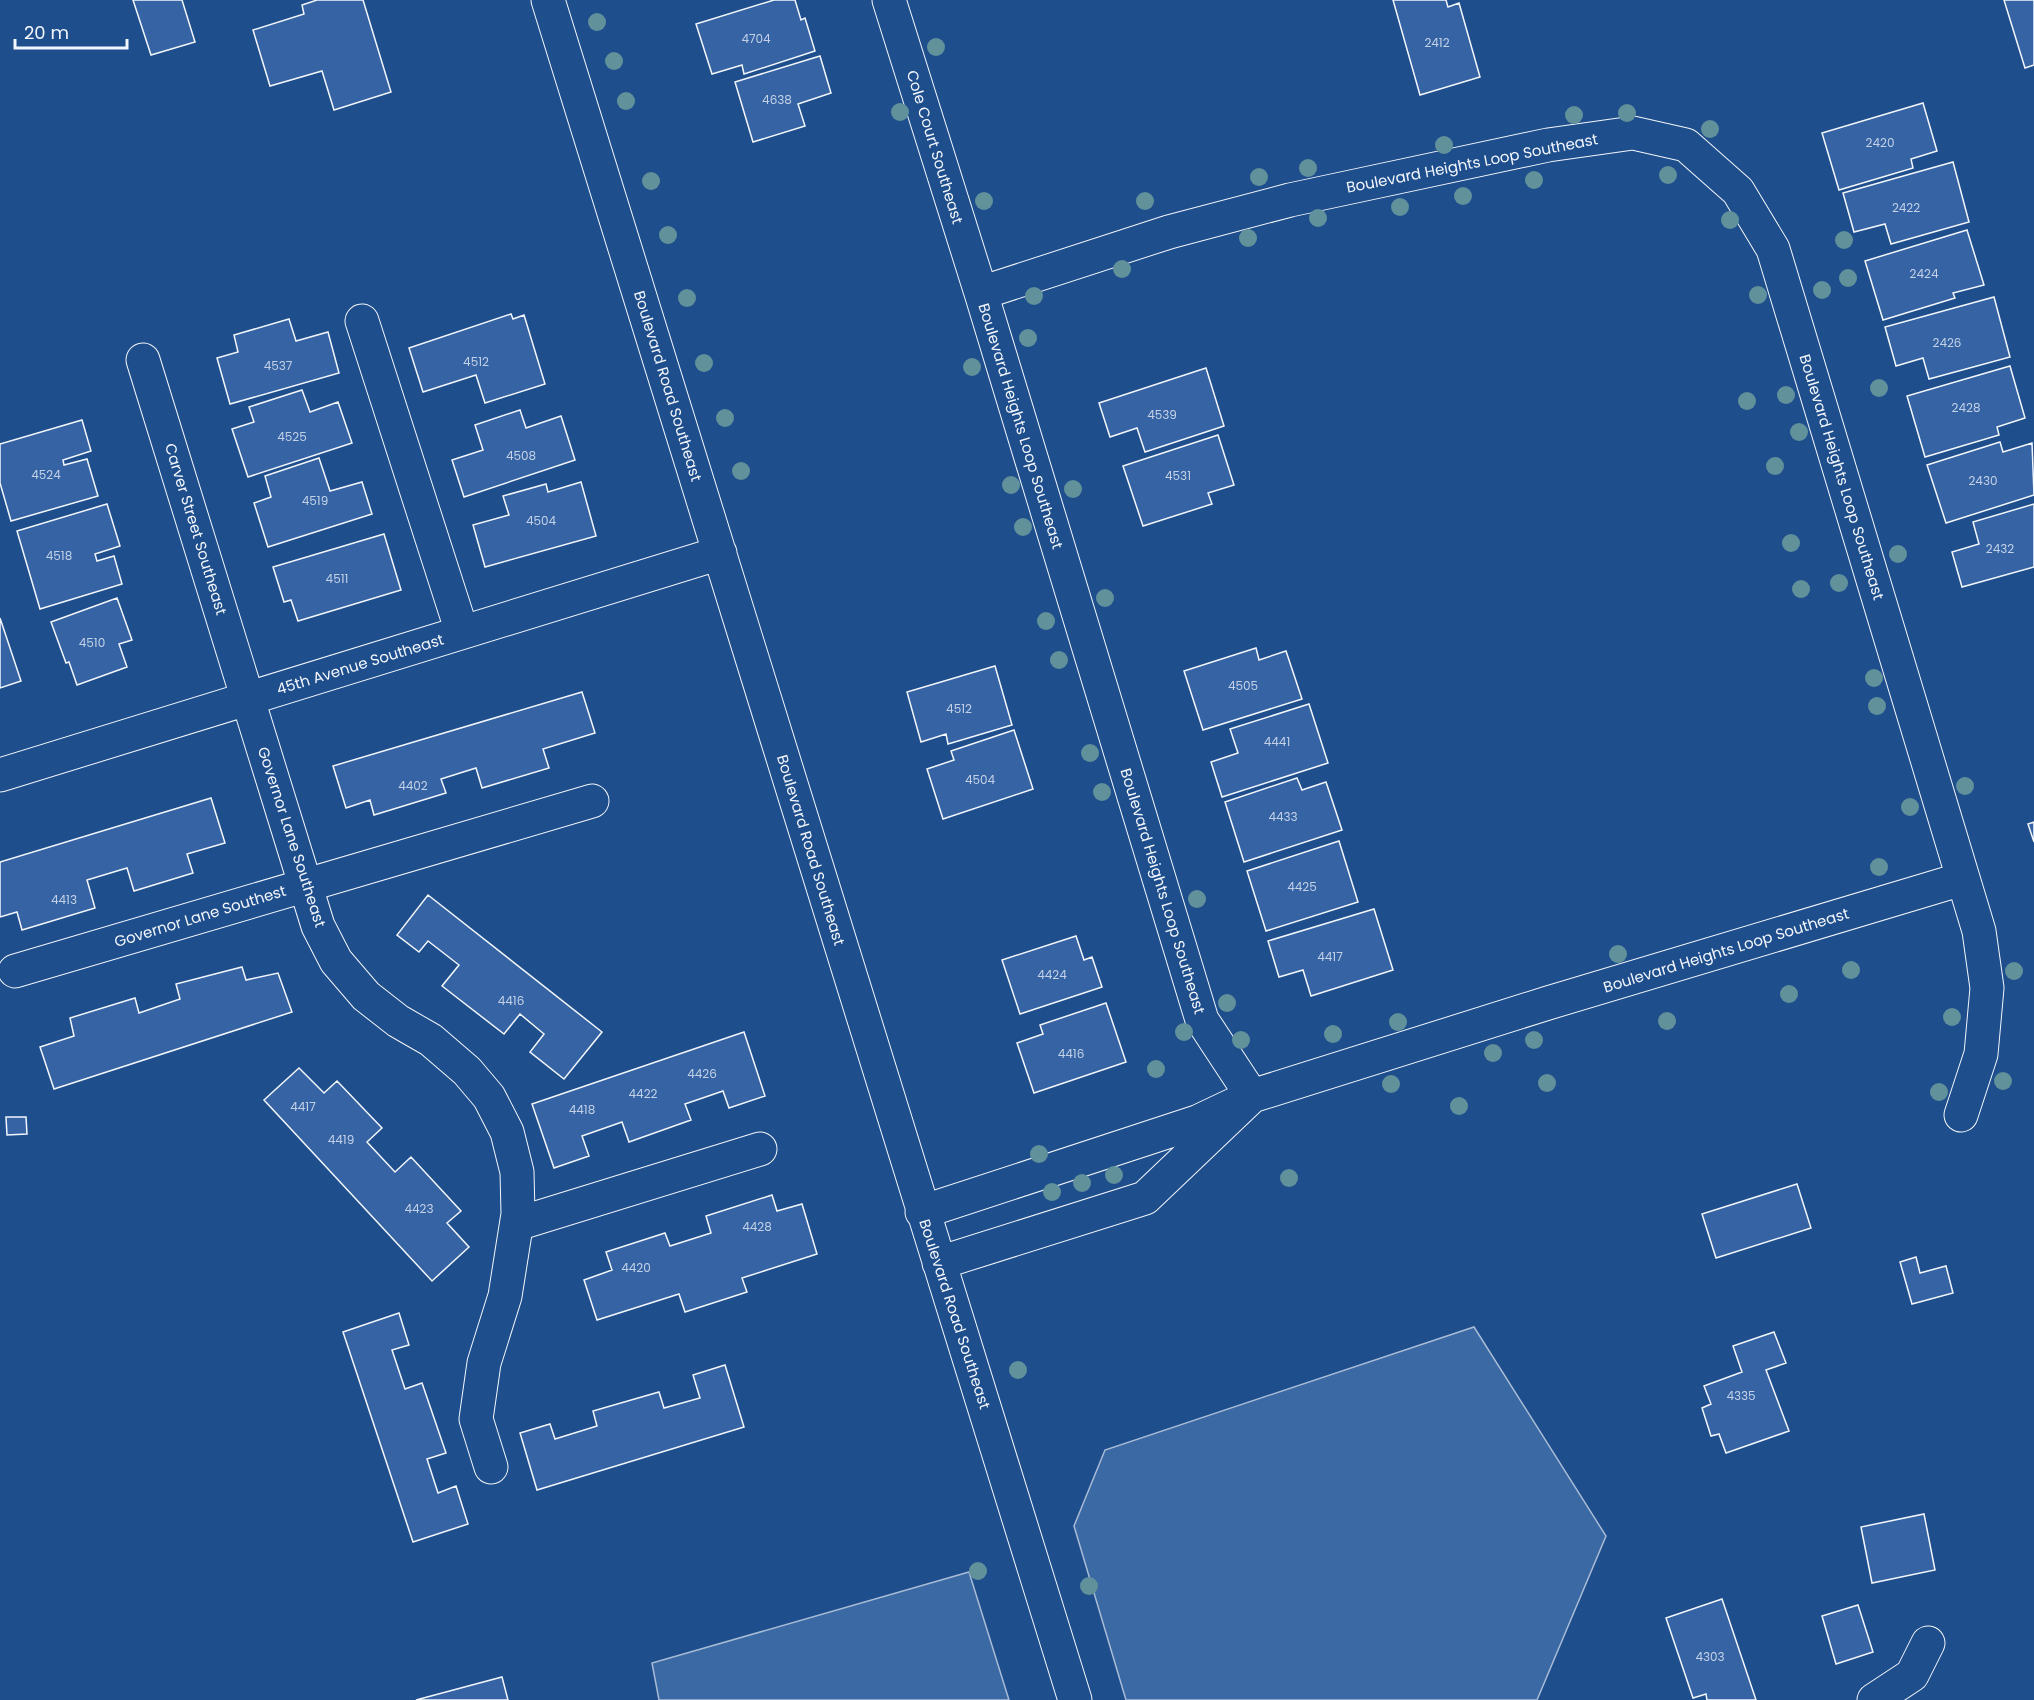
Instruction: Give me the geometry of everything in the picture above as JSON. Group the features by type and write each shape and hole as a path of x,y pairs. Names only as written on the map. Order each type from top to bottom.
{"street":[{"name":"Boulevard Road Southeast","path":"548,0 1075,1700"},
{"name":"Cole Court Southeast","path":"889,0 981,293"},
{"name":"Boulevard Heights Loop Southeast","path":"922,1212 1197,1122 1252,1096 1548,1003 1962,879 1773,249 1738,191 1686,145 1633,133 1548,145 1279,203 1169,232 981,293 1202,1020 1252,1096"},
{"path":"362,321 462,632"},
{"name":"Carver Street Southeast","path":"143,360 248,699"},
{"name":"45th Avenue Southeast","path":"0,775 720,553"},
{"name":"Governor Lane Southeast","path":"248,699 318,926 336,962 366,996 398,1021 431,1040 458,1063 489,1097 507,1132 517,1172 517,1224 506,1296 484,1363 476,1419 491,1467"},
{"name":"Governor Lane Southest","path":"15,971 592,801"},
{"path":"1961,1114 1981,1054 1987,988 1979,931 1962,879"},
{"name":"Boulevard Heights Loop Southeast","path":"939,1263 1145,1198 1252,1096"},
{"path":"517,1224 760,1149"},
{"path":"1874,1700 1912,1676 1928,1643"}],"water":[{"path":"1474,1327 1606,1536 1537,1700 1126,1700 1074,1526 1105,1450"},
{"path":"969,1572 1009,1700 659,1700 652,1663"}],"building":[{"path":"133,0 182,0 195,42 151,55"},
{"path":"317,0 363,0 391,92 334,110 322,71 270,86 253,30 304,14 302,5"},
{"path":"774,0 795,0 801,20 805,18 815,51 744,74 742,65 712,74 696,24"},
{"path":"1393,0 1446,0 1448,7 1459,3 1480,77 1420,95"},
{"path":"2004,0 2034,0 2034,65 2025,68"},
{"path":"820,56 831,93 798,104 805,126 753,142 735,82"},
{"path":"1923,103 1937,151 1911,159 1913,168 1839,190 1822,133"},
{"path":"1953,162 1969,222 1891,244 1885,224 1854,232 1843,193"},
{"path":"1967,230 1984,285 1953,293 1955,298 1883,320 1865,261"},
{"path":"1994,297 2010,357 1929,379 1923,358 1896,366 1885,327"},
{"path":"511,314 513,319 524,315 545,384 485,403 476,375 423,392 409,348"},
{"path":"289,319 296,341 328,332 339,373 230,404 217,358 238,352 234,335"},
{"path":"2010,366 2025,418 1997,427 1999,435 1925,457 1907,396"},
{"path":"1206,368 1224,426 1145,452 1137,428 1110,437 1099,403"},
{"path":"302,390 310,412 338,402 352,443 248,477 232,429 254,422 249,407"},
{"path":"520,410 526,428 561,416 575,460 464,497 452,460 483,450 475,425"},
{"path":"82,420 91,451 63,460 64,465 87,459 98,496 11,521 0,483 0,444"},
{"path":"1218,435 1234,485 1208,493 1212,504 1143,526 1123,466"},
{"path":"2000,442 2003,452 2032,443 2034,495 1946,523 1927,465"},
{"path":"319,458 330,491 362,482 372,514 268,547 254,503 271,497 265,476"},
{"path":"581,482 596,536 485,567 473,525 509,515 503,496 546,484 548,492"},
{"path":"107,504 120,546 95,554 97,561 114,556 122,584 40,609 17,531"},
{"path":"2034,504 2034,567 1962,587 1952,552 1979,544 1973,522"},
{"path":"384,534 401,590 298,621 291,600 284,602 273,567"},
{"path":"117,598 132,640 119,644 127,667 77,685 51,622"},
{"path":"0,618 21,681 0,688"},
{"path":"1256,648 1259,660 1286,651 1302,699 1203,730 1184,671"},
{"path":"995,666 1012,725 948,744 946,734 921,742 907,692"},
{"path":"582,692 595,733 543,749 549,768 482,788 476,768 441,779 446,793 374,815 370,800 346,808 333,766"},
{"path":"1309,704 1328,763 1222,797 1211,762 1238,753 1230,729"},
{"path":"1014,730 1033,789 943,819 927,769 954,760 951,751"},
{"path":"1297,778 1302,790 1326,782 1342,830 1244,862 1225,802"},
{"path":"211,798 225,843 187,854 193,873 134,891 127,868 87,880 95,908 22,930 17,912 0,917 0,862"},
{"path":"2034,822 2034,842 2028,824"},
{"path":"1339,841 1358,902 1266,931 1247,871"},
{"path":"428,895 602,1032 564,1079 530,1052 544,1034 520,1014 504,1034 442,986 459,965 428,941 419,952 397,935"},
{"path":"1374,909 1393,970 1311,996 1303,970 1279,977 1268,941"},
{"path":"1076,936 1084,960 1092,957 1102,987 1020,1014 1002,960"},
{"path":"242,967 246,980 278,973 292,1012 54,1089 40,1047 74,1036 70,1018 135,998 139,1013 180,999 176,984"},
{"path":"1106,1003 1126,1062 1034,1093 1017,1043 1043,1034 1040,1025"},
{"path":"744,1032 765,1096 729,1108 723,1091 685,1104 691,1120 629,1142 622,1122 582,1136 589,1156 554,1168 532,1104"},
{"path":"299,1068 324,1093 337,1081 382,1128 367,1142 395,1172 411,1157 461,1211 447,1223 469,1247 432,1281 264,1100"},
{"path":"6,1117 26,1117 27,1134 7,1135"},
{"path":"1797,1184 1811,1228 1716,1258 1702,1214"},
{"path":"772,1195 777,1211 802,1204 817,1254 742,1278 747,1292 685,1312 679,1294 597,1320 584,1280 612,1270 606,1252 665,1233 670,1246 711,1233 706,1216"},
{"path":"1916,1257 1920,1273 1946,1266 1953,1293 1912,1304 1900,1262"},
{"path":"399,1313 409,1345 392,1350 405,1389 422,1383 446,1453 427,1459 438,1493 456,1486 468,1524 413,1542 343,1332"},
{"path":"1774,1332 1786,1363 1766,1370 1789,1431 1726,1453 1719,1434 1711,1436 1702,1408 1711,1404 1704,1386 1742,1372 1733,1346"},
{"path":"725,1365 744,1427 537,1490 520,1433 550,1424 555,1439 597,1426 593,1411 659,1392 664,1408 700,1398 693,1375"},
{"path":"1924,1514 1935,1570 1872,1583 1861,1527"},
{"path":"1722,1599 1756,1700 1707,1700 1706,1694 1693,1698 1666,1618"},
{"path":"1858,1605 1873,1652 1836,1664 1822,1616"},
{"path":"502,1677 508,1700 416,1700"}]}
